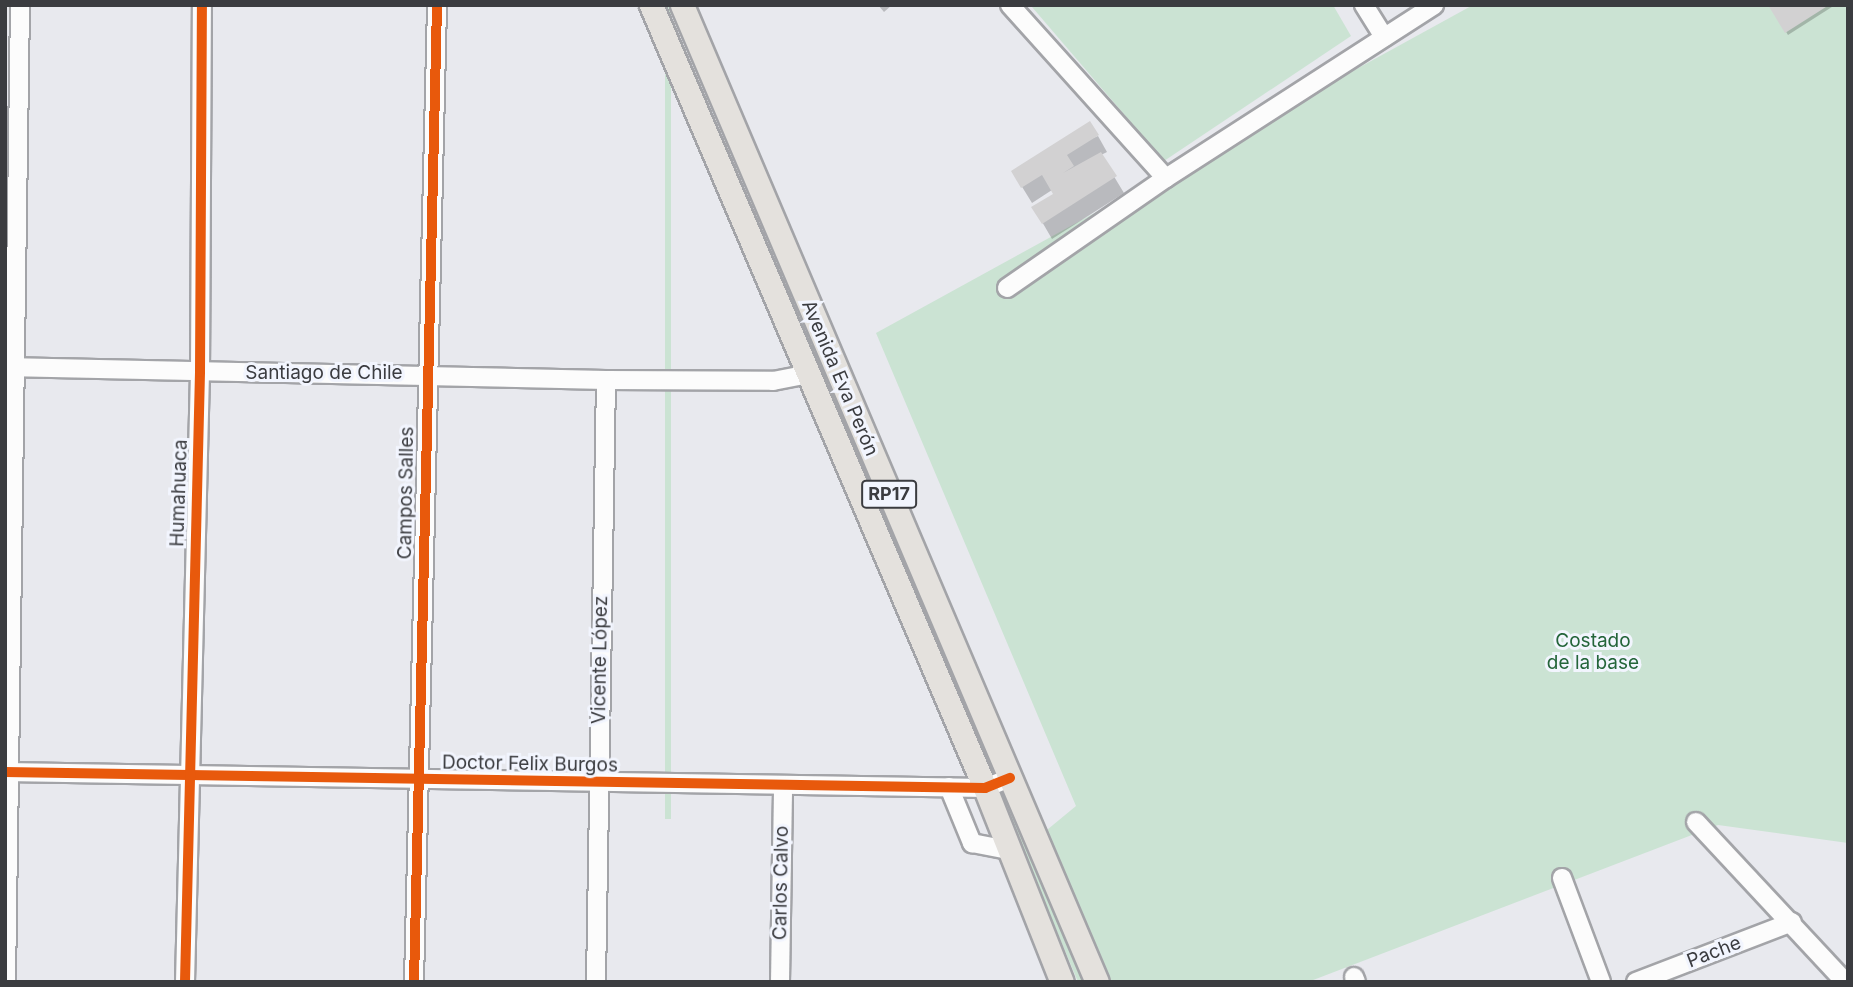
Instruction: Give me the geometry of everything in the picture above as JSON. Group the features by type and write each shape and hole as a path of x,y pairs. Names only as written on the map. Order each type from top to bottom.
{"main road":[{"name":"Avenida Eva Perón","path":"651,5 985,788 1062,982"},
{"name":"Avenida Eva Perón","path":"688,10 1097,982"}],"street":[{"path":"6,982 11,367 20,5"},
{"name":"Humahuaca","path":"185,982 200,372 202,5"},
{"name":"Campos Salles","path":"414,982 426,374 437,5"},
{"path":"1010,5 1166,178"},
{"path":"1364,5 1384,37"},
{"path":"1007,288 1166,178 1434,5"},
{"name":"Santiago de Chile","path":"11,367 606,380 773,381 810,374"},
{"name":"Vicente López","path":"596,982 606,380"},
{"name":"Doctor Felix Burgos","path":"8,772 985,788 1010,778"},
{"name":"Carlos Calvo","path":"780,982 783,785"},
{"path":"949,787 972,843 1010,850"},
{"path":"1696,822 1845,982"},
{"path":"1562,878 1601,982"},
{"name":"Pache","path":"1636,982 1791,922"}],"green space":[{"path":"665,5 671,5 671,819 665,819"},
{"path":"1333,5 1351,36 1164,161 1032,7"},
{"name":"Costado de la base","path":"1473,5 1848,5 1848,843 1718,825 1308,982 1108,982 1036,839 1076,806 876,333"},
{"path":"1011,811 1085,982 1078,982 1007,812"}],"building":[{"path":"1768,5 1829,5 1785,33"},
{"path":"1090,121 1099,135 1067,155 1074,166 1063,173 1101,152 1117,176 1042,224 1031,207 1053,194 1042,175 1021,188 1011,171"}],"cycle path":[{"path":"185,982 200,372 202,5"},
{"path":"414,982 437,5"},
{"path":"5,772 985,788 1010,778"}]}
